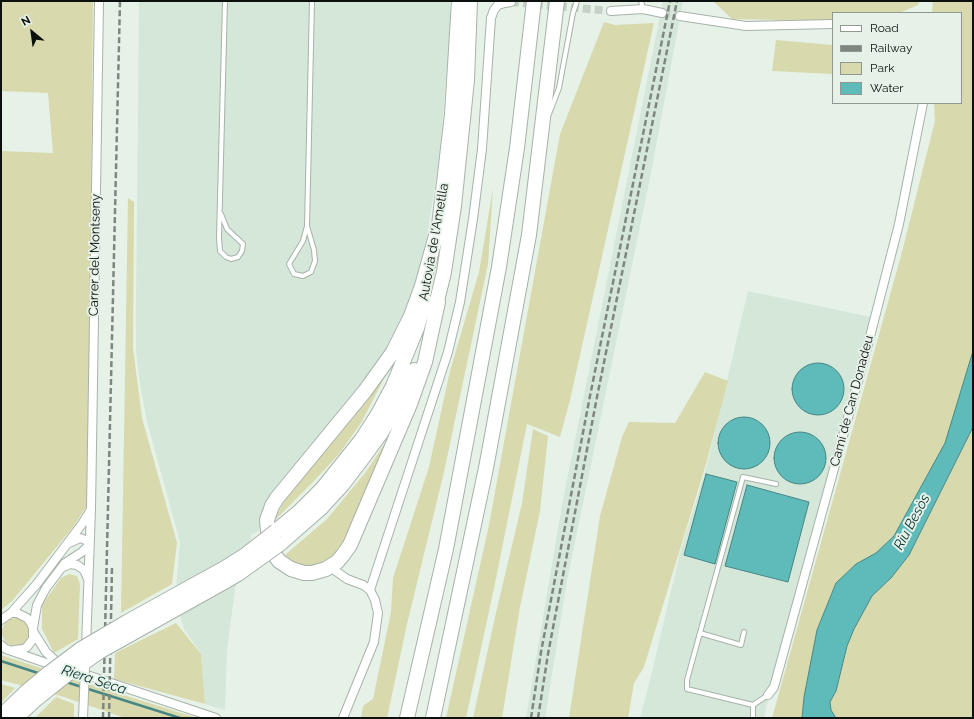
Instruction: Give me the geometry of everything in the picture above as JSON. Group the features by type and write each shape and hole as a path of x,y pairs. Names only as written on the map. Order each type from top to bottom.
{"highway":[{"name":"Autovia de l'Ametlla","path":"278,538 299,512 343,465 370,427 393,386 418,328 433,267 439,226 451,121 459,1"},
{"path":"439,226 422,286 404,332 393,352 365,391 277,498 269,513 267,527 269,541 274,554 285,566 298,572 312,573 330,567 344,555 355,536 410,404 425,362 450,238 467,80 470,1"},
{"path":"407,718 446,549 497,275 517,148 534,1"},
{"path":"433,718 489,452 529,234 557,1"},
{"path":"16,718 29,697 48,673 81,649 278,538 321,508 362,459 381,433 397,406 423,347 438,302"},
{"path":"1,716 29,697"}],"street":[{"name":"Carrer del Montseny","path":"83,718 91,509 99,1"},
{"path":"370,590 448,352 460,302 482,149 492,18 494,10 498,5 511,2"},
{"path":"611,11 642,5 662,13"},
{"path":"680,16 746,26 832,24"},
{"name":"Camí de Can Donadeu","path":"768,694 774,687 865,356 899,224 923,104"},
{"path":"2,619 11,613 36,585 86,519 91,509"},
{"path":"12,650 27,647 33,639 35,612 40,597 68,560 82,552 89,544 86,540 80,538 64,548"},
{"path":"61,568 70,564 77,565 84,570 88,580"},
{"path":"330,567 347,579 363,585 370,590 375,600 378,613 374,642 343,718"},
{"path":"11,613 22,614 27,618 46,652 62,667"},
{"path":"1,646 49,664 216,718"}],"lane":[{"path":"221,214 227,229 243,244 242,251 238,257 231,259 226,257 220,251 219,238 221,214 225,1"},
{"path":"307,226 314,250 315,261 311,272 303,276 294,274 289,264 303,241 307,226 312,1"},
{"path":"541,139 558,88 574,1"},
{"path":"573,13 577,1"},
{"path":"768,694 753,705 687,689 687,680 743,477 776,484"},
{"path":"700,633 741,645 744,632"},
{"path":"753,705 753,718"}],"shaded area":[{"path":"139,1 450,1 450,30 440,151 424,257 413,296 392,341 369,376 267,501 259,531 252,534 235,589 227,650 225,710 205,704 201,654 184,629 176,603 180,542 147,422 136,352"},
{"path":"663,1 683,1 651,173 567,581 545,718 526,718 562,505"},
{"path":"748,291 871,317 772,683 764,718 640,718 681,549 707,465"}],"green space":[{"path":"1,1 93,1 88,504 73,527 12,601 1,610 1,151 53,153 48,93 1,91"},
{"path":"713,1 920,1 918,5 901,12 832,12 832,21 732,19"},
{"path":"933,1 973,1 973,351 945,443 894,536 876,553 856,564 836,583 817,630 804,697 802,718 772,718 902,252 935,121 934,104 962,104 962,12 932,12"},
{"path":"604,22 615,25 654,23 570,400 560,437 527,424 466,718 446,718 489,525 560,134"},
{"path":"776,40 832,45 832,74 772,71"},
{"path":"493,188 488,264 444,472 407,624 387,718 361,718 363,706 373,699 391,612 393,578 429,467 450,371 479,272"},
{"path":"128,198 134,202 133,348 142,418 177,543 172,584 121,613"},
{"path":"392,363 361,423 339,454 274,521 284,502 303,474"},
{"path":"705,372 728,381 706,464 644,667 634,683 628,718 569,718 600,516 622,437 629,422 675,423"},
{"path":"397,425 358,512 342,543 332,556 321,563 311,566 299,566 285,555 327,519 365,473"},
{"path":"973,427 973,718 836,718 831,710 830,702 836,691 847,646 854,629 872,596 887,583 909,555"},
{"path":"533,429 548,436 540,511 520,607 502,718 473,718 522,503"},
{"path":"69,574 77,576 80,584 78,639 54,653 42,629 42,605 61,578"},
{"path":"16,618 22,619 26,622 29,626 29,638 26,642 22,645 16,646 10,645 6,642 3,638 2,632 3,626 6,622 10,619"},
{"path":"176,623 201,654 205,704 114,679 115,653"},
{"path":"1,655 197,718 125,718 61,696 1,680"},
{"path":"1,684 15,688 1,703"},
{"path":"56,697 74,704 74,718 35,718"}],"water":[{"name":"Riu Besòs","path":"973,351 973,427 909,555 891,578 872,596 854,629 847,646 836,691 830,702 831,710 836,718 802,718 804,697 817,630 836,583 856,564 876,553 894,536 945,443"},
{"path":"813,363 823,363 837,370 844,384 844,394 837,408 823,415 813,415 803,411 796,404 792,394 792,384 796,374 803,367"},
{"path":"739,417 749,417 763,424 770,438 770,448 763,462 749,469 739,469 729,465 722,458 718,448 718,438 722,428 729,421"},
{"path":"795,432 805,432 819,439 826,453 826,463 819,477 805,484 795,484 785,480 778,473 774,463 774,453 778,443 785,436"},
{"path":"706,474 737,482 715,564 684,555"},
{"path":"747,485 809,502 788,582 725,566"}],"waterway":[{"name":"Riera Seca","path":"1,661 41,674"},
{"name":"Riera Seca","path":"66,682 180,718"}],"tunnel":[{"path":"511,2 611,11"},
{"path":"662,13 680,16"}],"railway":[{"path":"103,718 120,1"},
{"path":"531,718 541,652 590,396 670,1"},
{"path":"538,718 548,654 597,397 677,1"},
{"path":"109,718 112,567"}]}
